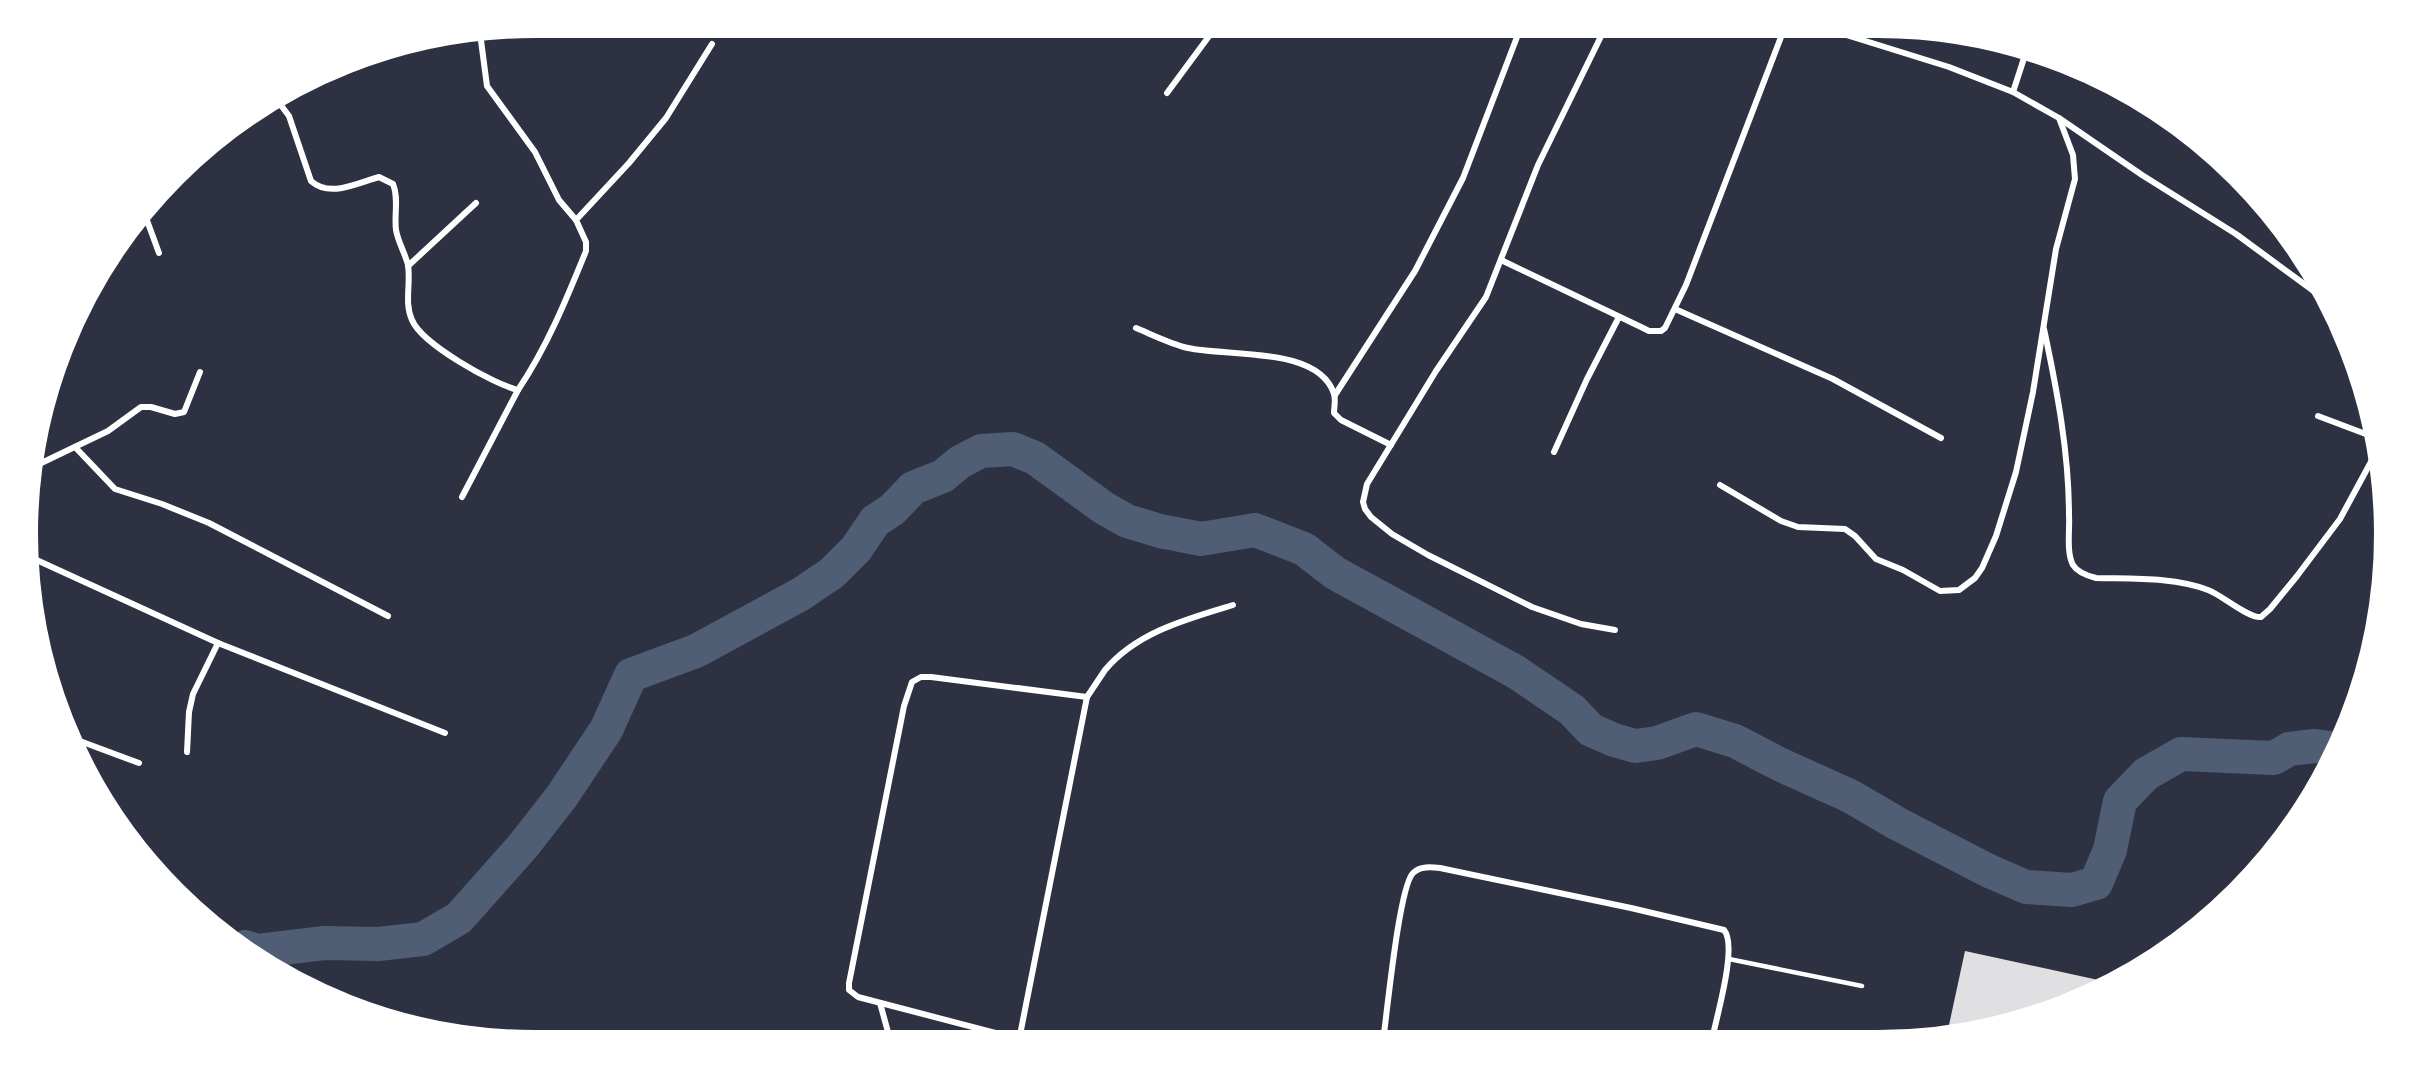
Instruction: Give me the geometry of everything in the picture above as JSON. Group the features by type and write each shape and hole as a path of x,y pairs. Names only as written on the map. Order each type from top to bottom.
{"street":[{"path":"1167,93 1211,34"},
{"path":"1391,445 1341,420 1334,413 1335,395 1415,271 1463,178 1518,34"},
{"path":"1602,34 1538,165 1486,297 1436,372 1364,493 1365,510 1371,517 1392,534 1419,550 1532,607 1581,624 1615,630"},
{"path":"1501,260 1655,332 1665,328 1709,226 1782,34"},
{"path":"1843,34 1949,67 2013,92 2059,118 2142,176 2236,234 2315,292"},
{"path":"462,497 518,390 529,374 557,318 586,250 586,242 576,220 559,200 535,152 487,86 481,38"},
{"path":"576,220 629,164 666,118 712,44"},
{"path":"2013,92 2024,57"},
{"path":"280,104 289,116 311,181 317,186 333,190 379,177 393,184 396,192 397,236 408,266 408,302 411,318 417,330 429,342 496,382 518,390"},
{"path":"1720,485 1781,521 1798,527 1845,529 1855,536 1876,559 1904,570 1940,591 1959,590 1975,578 1982,568 2005,512 2033,392 2056,249 2075,179 2073,155 2059,118"},
{"path":"408,266 476,203"},
{"path":"147,219 159,254"},
{"path":"1675,309 1833,380 1941,438"},
{"path":"1554,452 1619,316"},
{"path":"2043,324 2055,378 2065,454 2069,495 2070,554 2072,564 2088,576 2179,583 2205,589 2223,597 2251,616 2261,617 2297,576 2340,519 2372,461"},
{"path":"1136,328 1188,348 1272,357 1305,366 1322,375 1335,395"},
{"path":"40,464 108,431 141,407 175,414 184,412 189,405 200,372"},
{"path":"2318,416 2367,435"},
{"path":"75,447 115,489 187,513 209,523 388,616"},
{"path":"36,560 218,643 445,733"},
{"path":"1020,1034 1086,697 1106,669 1146,637 1185,619 1233,605"},
{"path":"187,752 189,712 193,694 218,643"},
{"path":"996,1034 880,1003 852,994 849,990 908,690 912,681 921,677 931,677 1086,697"},
{"path":"80,741 139,763"},
{"path":"1384,1034 1407,881 1413,872 1426,867 1440,868 1718,927 1728,934 1729,959 1713,1034"},
{"path":"880,1003 889,1034"}],"lane":[{"path":"1729,959 1862,986"}],"building":[{"path":"1965,951 2101,981 2039,1007 1975,1024 1948,1028"}],"waterway":[{"path":"259,951 324,943 378,944 423,939 459,918 523,846 562,796 606,730 631,675 696,651 801,594 832,573 856,549 875,521 893,509 913,488 943,476 960,462 981,451 1013,449 1035,458 1104,508 1127,521 1160,531 1201,539 1255,530 1304,549 1335,573 1516,672 1572,710 1591,730 1635,746 1657,743 1696,729 1735,741 1850,796 1898,824 1989,871 2026,887 2072,890 2096,883 2110,850 2120,801 2146,774 2181,754 2274,758 2289,749 2315,746 2329,748"}]}
